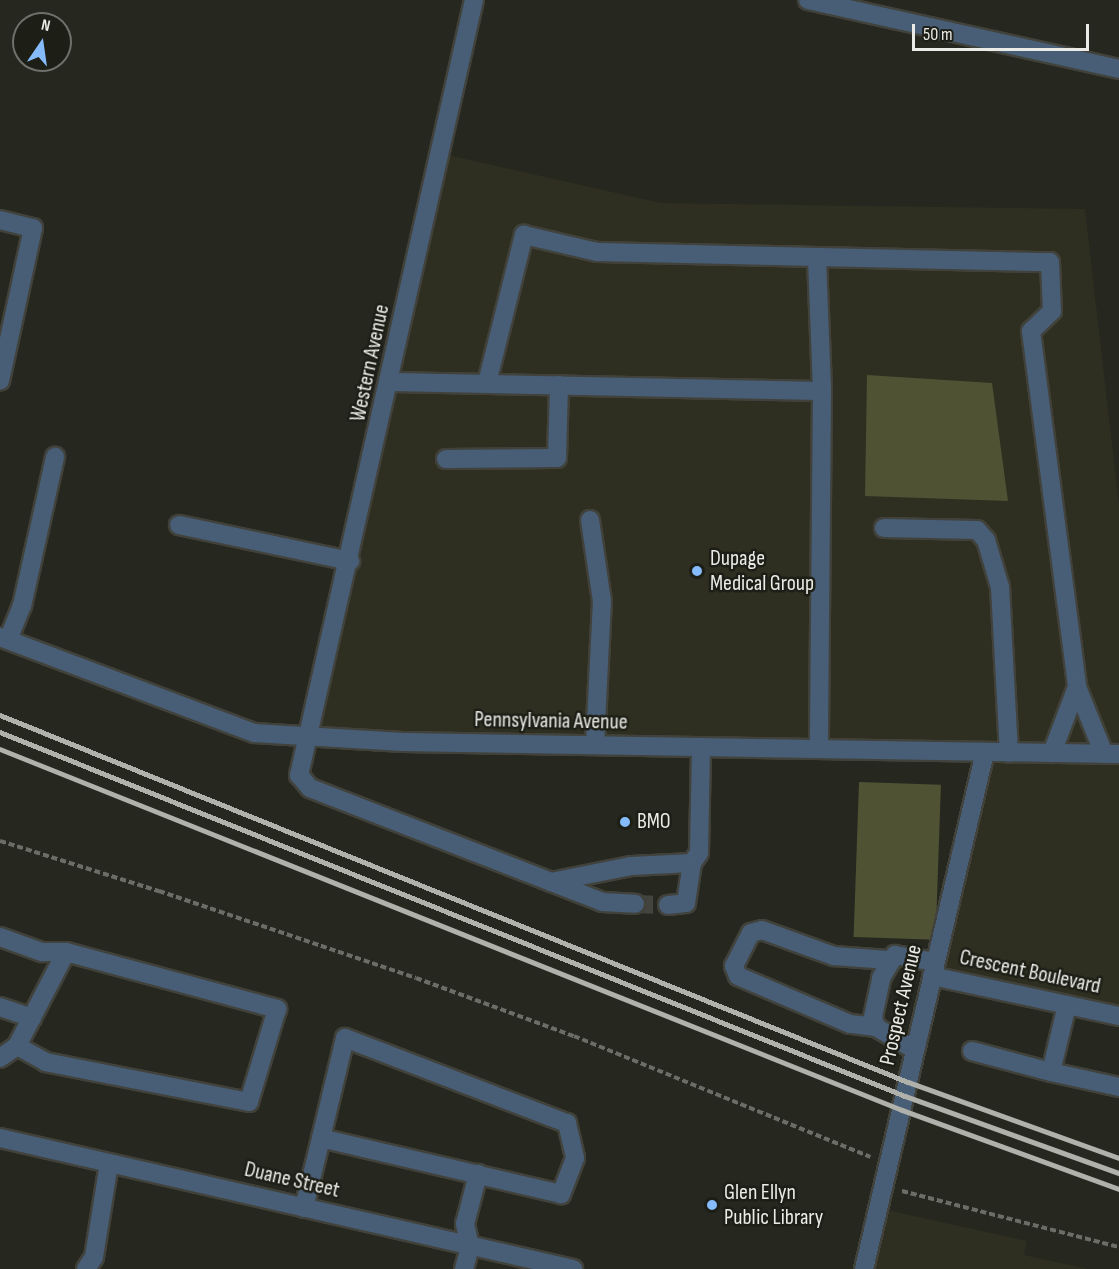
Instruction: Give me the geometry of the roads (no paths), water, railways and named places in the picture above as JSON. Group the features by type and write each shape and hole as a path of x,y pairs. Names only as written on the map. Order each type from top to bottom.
{"street":[{"name":"Western Avenue","path":"474,0 391,382 310,736 299,775 310,788 551,882"},
{"path":"808,0 1119,69"},
{"path":"0,220 33,228 0,380"},
{"path":"487,383 524,235 597,252 817,259 1050,262 1052,311 1030,331 1077,687 1112,754"},
{"path":"817,259 822,391 819,749"},
{"path":"391,382 822,391"},
{"path":"446,459 557,458 559,385"},
{"path":"4,639 22,606 55,457"},
{"path":"590,520 602,601 595,745"},
{"path":"179,525 350,561"},
{"path":"884,528 977,530 986,540 1000,587 1009,753"},
{"name":"Pennsylvania Avenue","path":"4,639 254,734 403,742 1112,754"},
{"path":"1052,753 1077,687"},
{"path":"668,905 686,903 692,863 699,853 701,747"},
{"name":"Prospect Avenue","path":"864,1269 985,752"},
{"path":"551,882 631,866 692,863"},
{"path":"551,882 602,902 635,904"},
{"name":"Crescent Boulevard","path":"915,1050 876,1028 850,1024 738,976 734,966 751,933 762,930 834,956 888,960 895,955 933,969 1067,1005 1119,1016"},
{"path":"0,937 42,952 66,952 277,1009 249,1102 46,1062 17,1046"},
{"path":"0,1058 17,1046 66,952"},
{"path":"876,1028 873,1017 888,960"},
{"path":"1051,1072 1067,1005"},
{"path":"0,1007 32,1018"},
{"path":"304,1208 345,1038 567,1123 575,1158 561,1194 321,1138"},
{"path":"972,1051 1119,1087"},
{"name":"Duane Street","path":"0,1138 573,1269"},
{"path":"86,1269 94,1257 109,1163"},
{"path":"464,1269 470,1246 465,1224 478,1174"}],"tunnel":[{"path":"635,904 668,905"}],"railway":[{"path":"0,715 908,1082 1119,1158"},
{"path":"0,732 905,1096 1119,1173"},
{"path":"0,749 902,1110 1119,1189"}],"place":[{"name":"Dupage Medical Group","path":"697,571"},
{"name":"BMO","path":"625,822"},
{"name":"Glen Ellyn Public Library","path":"712,1205"}]}
